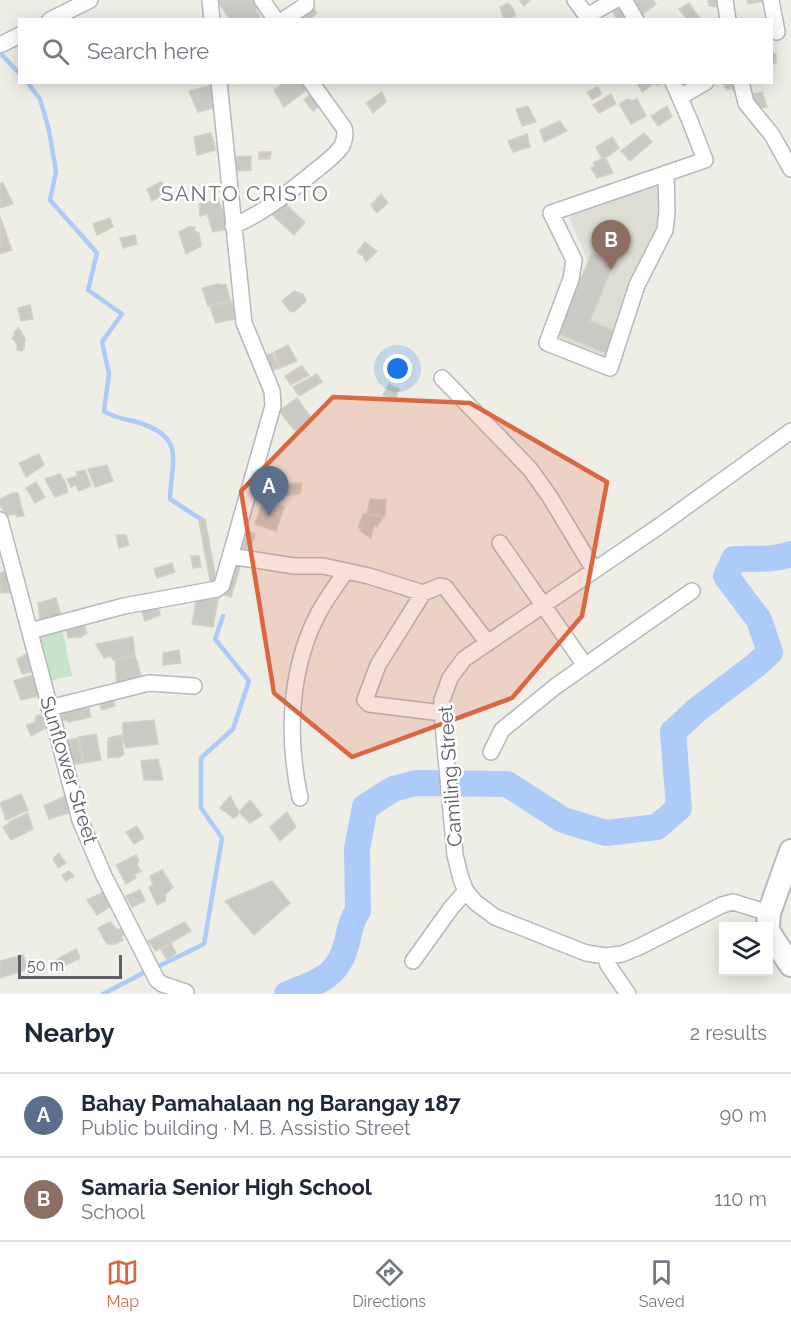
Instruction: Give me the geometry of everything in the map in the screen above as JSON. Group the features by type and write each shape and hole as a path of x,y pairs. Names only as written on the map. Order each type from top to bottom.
{"main road":[{"path":"768,922 791,851"},
{"path":"773,932 791,965"}],"street":[{"path":"54,18 90,0"},
{"path":"210,0 212,18"},
{"path":"262,0 275,18"},
{"path":"287,18 306,5 306,0"},
{"path":"575,0 587,16 615,0"},
{"path":"624,0 635,18"},
{"path":"771,0 777,32"},
{"path":"0,45 18,36"},
{"path":"30,631 124,606 217,589 222,585 273,406 272,391 244,323 219,84"},
{"path":"233,226 255,215 294,189 331,158 341,146 346,135 344,128 312,84"},
{"path":"666,173 665,230 637,285 610,368 547,343 571,279 574,260 551,213 705,159 674,84"},
{"path":"680,97 703,84"},
{"path":"742,84 747,103 772,135 791,169"},
{"path":"442,378 530,469 550,497 594,570"},
{"name":"Camiling Street","path":"766,922 733,902 722,905 639,947 622,954 605,956 586,953 495,917 475,902 466,891 455,855 442,700 450,678 464,659 791,431"},
{"name":"Sunflower Street","path":"0,520 80,820 157,980 186,992"},
{"path":"501,543 584,664"},
{"path":"230,556 294,566 323,566 386,581 423,593"},
{"path":"300,798 292,740 296,681 301,654 316,617 346,571"},
{"path":"442,713 366,704 365,700 378,665 423,593 440,586 445,587 488,643"},
{"path":"491,752 502,730 584,664 692,591"},
{"path":"49,708 149,683 194,686"},
{"path":"413,961 466,891"},
{"path":"605,956 608,965 628,994"}],"highlighted area":[{"path":"333,397 470,403 607,482 582,616 512,698 352,757 274,693 241,491"}],"shaded area":[{"path":"659,184 662,186 662,230 609,360 554,340 588,261 569,217"}],"green space":[{"path":"62,628 72,676 48,681 38,632"}],"building":[{"path":"217,0 256,0 260,6 255,9 261,18 229,18"},
{"path":"521,0 530,0 524,6 520,1"},
{"path":"633,0 653,0 656,4 643,14"},
{"path":"708,0 723,1 716,7 709,6"},
{"path":"747,0 771,0 748,4"},
{"path":"622,1 627,18 617,18 611,9"},
{"path":"309,2 317,13 311,18 301,18 296,10"},
{"path":"508,3 514,10 515,16 503,18 500,7"},
{"path":"689,3 700,18 686,18 679,9"},
{"path":"773,52 776,55 776,62 773,64"},
{"path":"283,84 308,84 310,87 284,107 274,90"},
{"path":"638,84 653,84 642,92"},
{"path":"723,84 741,84 739,96 731,88 727,90"},
{"path":"218,86 220,106 198,112 189,91"},
{"path":"598,87 602,94 592,100 587,92"},
{"path":"316,89 325,101 313,111 304,100"},
{"path":"382,92 386,102 373,113 366,103"},
{"path":"762,92 767,107 756,108 753,94"},
{"path":"611,94 616,104 599,113 593,105"},
{"path":"627,99 632,101 637,99 646,116 631,124 619,104"},
{"path":"528,106 536,122 522,126 516,109"},
{"path":"667,106 672,117 658,126 651,116"},
{"path":"560,121 567,131 544,142 540,130"},
{"path":"211,133 216,150 197,155 194,137"},
{"path":"644,133 652,142 630,161 621,151"},
{"path":"527,134 530,147 513,152 508,141"},
{"path":"612,137 619,148 607,157 601,157 596,147"},
{"path":"259,152 271,152 270,159 259,159"},
{"path":"251,156 251,170 237,171 236,157"},
{"path":"605,157 613,173 597,178 591,168 595,166 593,163"},
{"path":"161,182 169,191 152,201 147,189"},
{"path":"3,183 13,204 0,208 0,184"},
{"path":"381,194 388,203 377,213 371,205"},
{"path":"218,200 229,229 213,232 207,214 200,216 199,204"},
{"path":"282,201 305,222 294,235 269,212"},
{"path":"0,217 12,250 0,254"},
{"path":"110,218 113,227 97,235 93,224"},
{"path":"195,227 194,231 199,233 201,246 186,254 179,232"},
{"path":"135,235 137,244 123,248 120,238"},
{"path":"365,242 377,251 366,262 357,252"},
{"path":"592,253 614,262 590,321 616,332 607,354 557,333"},
{"path":"217,284 226,285 230,300 208,306 202,288"},
{"path":"294,291 303,294 306,301 294,312 290,311 282,301"},
{"path":"232,301 235,319 216,323 210,307"},
{"path":"30,305 33,319 21,321 18,308"},
{"path":"19,328 25,339 22,351 17,350 17,344 12,338 15,336 14,332"},
{"path":"288,345 297,361 280,368 274,352"},
{"path":"272,353 279,368 271,371 265,356"},
{"path":"302,366 309,375 291,385 285,376"},
{"path":"317,374 322,382 299,396 293,387"},
{"path":"389,384 399,389 395,401 383,395"},
{"path":"297,398 313,420 296,432 279,411"},
{"path":"39,454 44,465 26,477 19,463"},
{"path":"107,465 113,481 95,487 88,469"},
{"path":"85,470 91,486 79,491 76,485 71,487 67,479 78,476 76,472"},
{"path":"60,474 68,492 55,497 45,479"},
{"path":"36,482 45,497 35,503 26,488"},
{"path":"302,483 300,494 281,496 279,485"},
{"path":"18,493 24,516 17,517 16,513 7,516 0,505 0,499"},
{"path":"370,499 386,500 385,516 367,514"},
{"path":"263,500 284,507 276,531 255,524"},
{"path":"363,514 383,517 377,527 374,525 371,538 360,531 362,528 358,528"},
{"path":"205,519 217,585 211,586 199,521"},
{"path":"244,530 255,534 248,554 237,551"},
{"path":"116,535 126,535 129,545 119,548"},
{"path":"191,556 199,556 201,567 193,568"},
{"path":"232,561 241,564 231,597 221,594"},
{"path":"172,563 175,572 157,578 154,569"},
{"path":"9,570 11,592 0,593 0,573"},
{"path":"197,596 218,599 213,627 192,624"},
{"path":"56,598 61,615 40,620 38,603"},
{"path":"157,602 160,615 145,621 140,606"},
{"path":"83,621 87,633 81,637 68,638 66,627"},
{"path":"133,637 135,655 113,660 111,656 104,658 96,644"},
{"path":"179,650 181,663 163,665 163,653"},
{"path":"29,653 35,671 22,674 17,659"},
{"path":"135,656 141,675 135,684 117,687 115,660"},
{"path":"39,673 42,695 21,700 14,681"},
{"path":"112,695 115,706 102,710 97,699"},
{"path":"84,702 87,709 89,708 91,717 69,722 58,717 57,708"},
{"path":"47,712 50,726 31,736 26,725 35,722 36,716"},
{"path":"154,720 158,744 126,748 123,739 123,723"},
{"path":"96,734 101,760 84,763 79,737"},
{"path":"121,735 124,754 120,757 108,758 108,738"},
{"path":"78,738 83,763 70,765 65,741"},
{"path":"158,759 163,780 144,780 141,761"},
{"path":"21,794 28,810 6,820 0,803"},
{"path":"65,796 71,812 49,819 44,806"},
{"path":"230,796 238,810 238,815 234,818 220,808"},
{"path":"250,800 262,815 250,823 239,812"},
{"path":"287,812 296,827 280,841 270,827"},
{"path":"28,813 33,829 11,840 3,827"},
{"path":"137,826 144,838 134,844 126,832"},
{"path":"59,853 66,863 58,868 53,859"},
{"path":"136,855 141,871 134,875 136,878 126,884 116,865"},
{"path":"162,870 173,887 166,894 165,901 157,905 149,887 153,885 150,876"},
{"path":"69,871 74,876 66,881 62,875"},
{"path":"272,881 290,903 254,935 225,901"},
{"path":"140,890 145,901 132,907 126,896"},
{"path":"104,892 111,906 97,915 87,900"},
{"path":"110,922 118,930 124,928 127,933 121,937 123,940 116,944 107,944 98,928"},
{"path":"185,922 191,931 156,951 148,941"},
{"path":"171,943 176,953 167,960 161,949"},
{"path":"76,949 80,958 60,968 57,959"},
{"path":"23,955 29,969 0,978 0,961"}],"waterway":[{"path":"2,55 18,72"},
{"path":"29,84 40,99 49,130 56,172 50,200 97,253 88,290 122,314 102,342 109,374 104,411 155,429 164,436 173,452 170,499 202,520"},
{"path":"287,994 326,977 339,963 352,922 358,911 357,849 365,807 393,789 416,783 507,784 563,820 606,833 657,827 679,808 673,732 698,709 770,652 759,620 726,576 734,559 770,558 791,554"},
{"path":"157,967 204,944 222,838 201,808 201,758 233,729 249,681 215,639 223,616"},
{"path":"103,994 149,970"}],"place":[{"name":"Samaria Senior High School","path":"611,270"},
{"name":"Bahay Pamahalaan ng Barangay 187","path":"269,516"}],"district":[{"name":"SANTO CRISTO","path":"245,194"}]}
